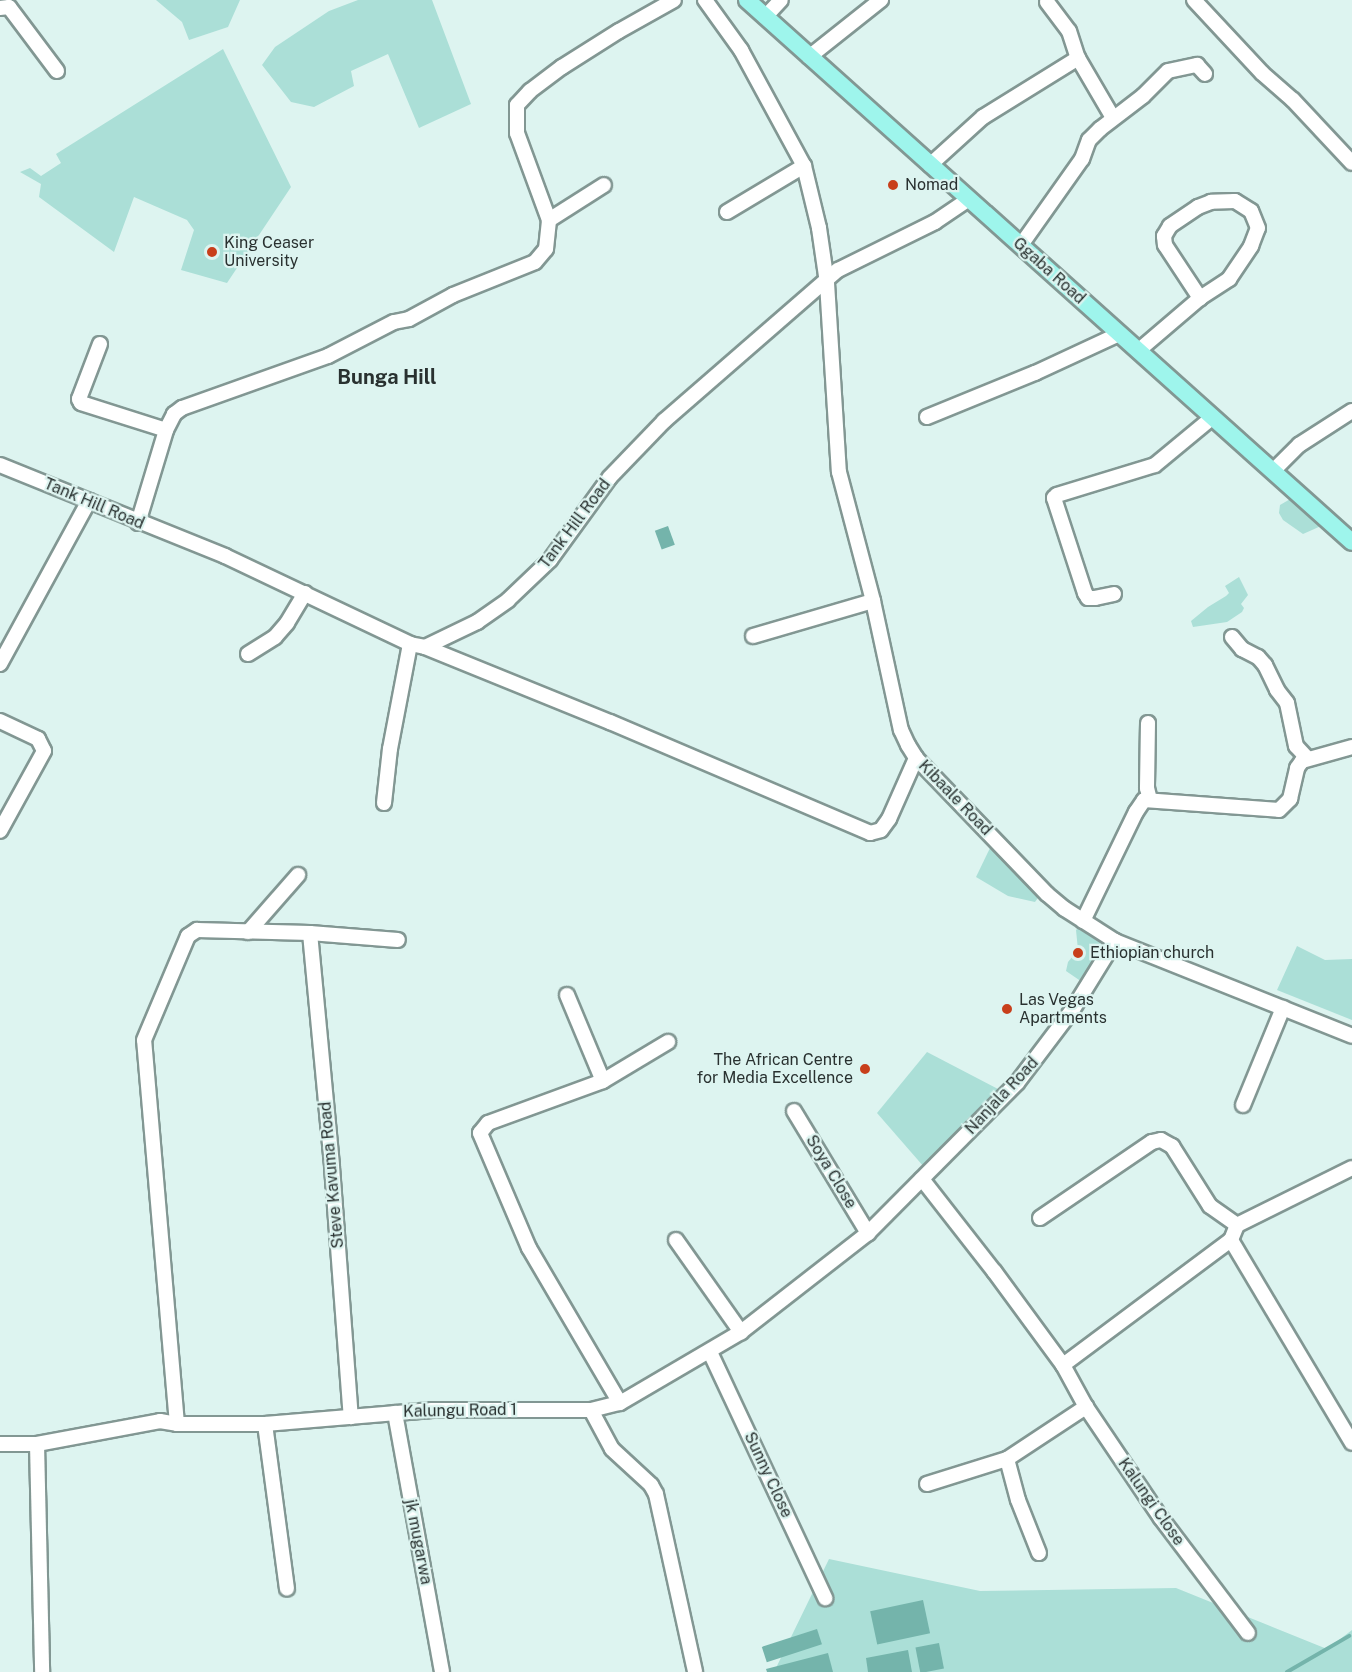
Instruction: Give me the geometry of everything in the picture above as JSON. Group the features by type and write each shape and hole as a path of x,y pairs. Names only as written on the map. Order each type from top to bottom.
{"main road":[{"name":"Ggaba Road","path":"747,0 1351,539"}],"street":[{"path":"138,523 166,430 174,414 183,408 328,356 394,322 410,319 453,295 535,262 546,249 549,220 520,142 517,105 530,91 562,67 674,0"},
{"name":"Kibaale Road","path":"705,0 741,50 804,166 819,228 827,283 839,472 873,601 901,730 916,758 1047,894 1083,921 1115,941 1352,1036"},
{"path":"765,17 781,0"},
{"path":"809,57 881,0"},
{"path":"1194,0 1262,73 1293,100 1352,162"},
{"path":"1047,2 1070,31 1078,58 1113,118"},
{"path":"0,8 9,7 57,71"},
{"path":"930,165 983,117 1078,58"},
{"path":"1021,245 1082,159 1089,140 1113,118 1143,96 1168,70 1190,64 1197,65 1205,75"},
{"path":"727,212 804,166"},
{"path":"549,220 604,185"},
{"name":"Tank Hill Road","path":"0,465 138,523 225,556 410,644 425,647 477,622 524,585 550,560 610,477 664,421 827,283 838,270 935,222 969,199"},
{"path":"1138,351 1200,298 1229,279 1255,238 1258,228 1251,211 1235,201 1211,202 1198,207 1170,226 1164,236 1166,245 1200,298"},
{"path":"927,417 1046,368 1119,334"},
{"path":"100,344 79,399 81,402 166,430"},
{"path":"1273,471 1299,445 1352,411"},
{"path":"1114,594 1088,598 1054,498 1057,495 1155,465 1213,417"},
{"path":"0,664 89,501"},
{"path":"248,654 275,637 288,623 305,593"},
{"path":"753,636 873,601"},
{"path":"1083,921 1140,803 1150,800 1279,810 1290,799 1302,763 1287,703 1277,690 1265,665 1258,657 1242,649 1232,637"},
{"path":"384,803 390,749 410,644"},
{"path":"425,647 610,722 870,833 885,826 916,758"},
{"path":"0,721 38,739 44,751 0,831"},
{"path":"1148,723 1147,788 1150,800"},
{"path":"1302,763 1352,747"},
{"path":"248,932 298,875"},
{"path":"177,1424 144,1040 190,933 197,930 310,933 398,940"},
{"name":"Steve Kavuma Road","path":"310,933 332,1167 351,1417"},
{"name":"Nanjala Road","path":"868,1233 1017,1083 1043,1052 1098,973 1115,941"},
{"path":"567,995 603,1081"},
{"path":"1243,1105 1283,1008"},
{"path":"620,1403 529,1248 480,1133 488,1123 603,1081 668,1042"},
{"name":"Soya Close","path":"794,1111 868,1233"},
{"path":"1040,1218 1152,1142 1161,1140 1172,1146 1210,1206 1237,1225"},
{"path":"1063,1365 1231,1240 1237,1225 1352,1168"},
{"name":"Kalungi Close","path":"922,1179 1063,1365 1086,1407 1161,1518 1248,1633"},
{"name":"Kalungu Road 1","path":"0,1444 37,1444 160,1421 177,1424 265,1424 432,1410 591,1410 620,1403 741,1332 868,1233"},
{"path":"676,1240 741,1332"},
{"path":"1231,1240 1352,1443"},
{"name":"Sunny Close","path":"710,1352 825,1598"},
{"path":"927,1484 1007,1460 1086,1407"},
{"path":"591,1410 612,1449 651,1485 656,1494 695,1672"},
{"name":"jk mugarwa","path":"395,1413 442,1672"},
{"path":"265,1424 287,1589"},
{"path":"37,1444 42,1672"},
{"path":"1007,1460 1018,1500 1039,1553"}],"shaded area":[{"path":"156,0 240,0 228,27 189,40 182,22"},
{"path":"358,0 432,0 471,104 419,128 388,54 351,71 354,86 314,107 291,102 262,65 275,47 329,11"},
{"path":"223,49 291,187 227,283 181,270 194,230 187,220 134,197 114,252 39,197 41,184 20,172 30,168 41,176 61,163 56,154"},
{"path":"1292,498 1322,523 1321,526 1303,534 1283,520 1279,513 1280,505"},
{"path":"668,526 675,545 662,550 655,531"},
{"path":"1239,577 1248,595 1241,604 1244,608 1242,612 1227,622 1193,627 1191,621 1226,596 1229,593 1225,586"},
{"path":"997,847 1040,895 1035,902 1008,896 976,877 990,848"},
{"path":"1082,924 1109,941 1085,984 1066,971 1068,962 1078,950 1076,930"},
{"path":"1297,946 1325,960 1352,959 1352,1020 1277,990"},
{"path":"927,1052 998,1089 924,1167 877,1113"},
{"path":"829,1559 980,1591 1176,1588 1327,1649 1352,1630 1352,1672 774,1672"},
{"path":"923,1600 930,1633 877,1644 870,1611"},
{"path":"817,1629 822,1644 767,1662 762,1647"},
{"path":"939,1643 944,1669 920,1672 915,1648"},
{"path":"908,1650 912,1672 868,1672 866,1658"},
{"path":"828,1653 833,1672 767,1672 766,1669"}],"waterway":[{"path":"1287,1672 1349,1636"}],"place":[{"name":"Nomad","path":"893,185"},
{"name":"King Ceaser University","path":"212,252"},
{"name":"Ethiopian church","path":"1078,953"},
{"name":"Las Vegas Apartments","path":"1007,1009"},
{"name":"The African Centre for Media Excellence","path":"865,1069"}],"district":[{"name":"Bunga Hill","path":"387,377"}]}
